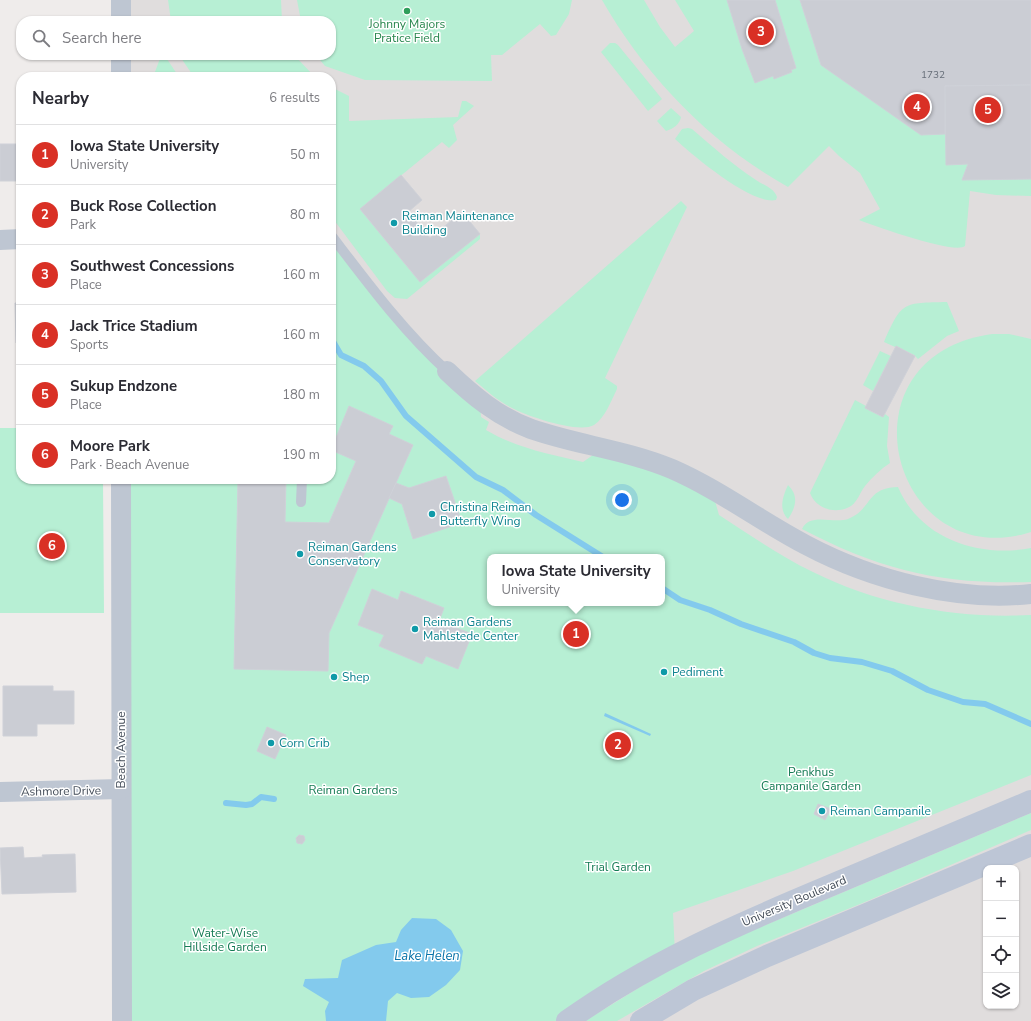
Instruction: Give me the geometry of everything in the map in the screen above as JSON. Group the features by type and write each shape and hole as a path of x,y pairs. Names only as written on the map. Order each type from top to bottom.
{"main road":[{"name":"University Boulevard","path":"567,1021 604,994 676,954 742,922 1031,801"},
{"path":"641,1021 693,990 767,956 1031,844"}],"street":[{"path":"121,0 121,16"},
{"path":"121,60 121,72"},
{"path":"0,240 16,240"},
{"path":"447,371 480,401 507,418 548,434 671,468 711,487 804,544 848,565 885,578 940,590 1000,595 1031,594"},
{"name":"Beach Avenue","path":"121,484 122,1021"},
{"name":"Ashmore Drive","path":"0,792 121,789"}],"lane":[{"path":"336,241 378,296 420,345 447,371"},
{"path":"302,484 302,502"}],"shaded area":[{"path":"121,0 1031,0 1031,1021 122,1021 329,484 336,484 336,72 121,72 121,60 336,60 336,16 121,16"}],"green space":[{"path":"168,0 281,0 282,16 170,16"},
{"path":"297,0 572,0 569,14 556,35 551,36 540,24 502,55 491,55 492,81 365,80 325,66 320,60 336,60 336,16 300,16"},
{"path":"602,0 644,0 660,27 675,47 694,31 675,0 1031,0 1031,196 996,195 970,191 965,246 958,248 946,247 914,239 859,220 880,209 860,173 829,146 788,187 760,170 707,129 660,82 619,28"},
{"path":"610,43 615,43 618,45 662,99 648,111 601,52"},
{"path":"159,60 168,60 176,72 155,72"},
{"path":"182,60 299,60 310,72 191,72"},
{"path":"336,90 349,96 349,121 458,117 462,101 466,101 474,106 453,125 457,140 449,148 442,142 360,209 420,282 480,234 480,239 407,299 395,298 387,291 336,223"},
{"path":"671,108 681,117 676,126 666,131 657,121"},
{"path":"682,129 692,129 739,168 771,189 776,194 776,200 766,200 738,188 708,167 675,139"},
{"path":"681,201 687,207 605,378 617,386 617,389 607,409 598,422 587,427 577,427 565,426 541,419 507,405 475,381"},
{"name":"Reiman Gardens","path":"336,242 377,296 480,401 481,417 489,422 486,430 497,436 533,450 583,462 603,448 711,487 719,515 801,566 864,593 891,601 947,612 1003,616 1031,615 1031,775 793,871 673,913 675,954 567,1021 122,1021 122,484 336,484"},
{"path":"947,302 959,331 947,336 918,359 914,355 896,346 895,347 884,342 895,319 906,307 912,304"},
{"path":"992,334 1009,334 1031,339 1031,532 983,537 944,523 915,494 900,458 898,418 912,380 943,351"},
{"path":"880,351 891,356 873,391 863,385"},
{"path":"855,400 866,406 865,408 883,417 885,414 889,417 887,446 890,463 871,479 851,506 839,510 827,509 817,503 810,493"},
{"path":"0,428 16,428 16,484 103,484 104,613 0,613"},
{"path":"788,485 794,493 795,502 788,519 783,511 782,502"},
{"path":"898,487 908,505 921,520 936,532 953,541 972,547 991,550 1031,548 1031,582 969,581 912,572 885,565 858,555 802,529 810,521 848,519 862,510 874,495 880,491 887,488"},
{"path":"1031,813 1031,830 865,902 757,946 704,971 617,1021 585,1021 676,965 725,942"}],"water":[{"path":"605,713 651,734 650,736 604,716"},
{"name":"Lake Helen","path":"412,918 436,919 451,930 463,951 460,970 446,985 429,997 411,998 397,993 388,1001 386,1021 326,1021 325,1011 329,1002 303,986 305,979 338,978 342,960 376,945 396,942 401,930"}],"building":[{"path":"727,0 775,0 796,68 791,70 792,72 774,79 773,76 755,83 742,49"},
{"path":"800,0 1031,0 1031,85 945,86 945,134 921,135 821,65"},
{"path":"1031,85 1031,179 962,180 968,164 946,165 945,86"},
{"path":"0,144 16,144 16,181 0,181"},
{"name":"Reiman Maintenance Building","path":"401,175 422,200 408,212 430,238 462,212 480,234 420,282 360,209"},
{"path":"15,303 16,303 16,343"},
{"path":"896,346 915,356 883,417 865,408"},
{"name":"Reiman Gardens Conservatory","path":"349,406 393,426 389,434 413,445 329,633 328,671 234,669 238,484 286,484 285,522 329,523 356,461 336,452 336,438"},
{"name":"Christina Reiman Butterfly Wing","path":"446,476 462,523 413,539 402,504 389,498 396,483 409,488"},
{"name":"Reiman Gardens Mahlstede Center","path":"372,589 398,600 401,591 444,608 439,621 472,634 458,669 426,656 422,664 379,646 384,635 358,625"},
{"path":"3,686 53,686 53,691 74,691 74,724 37,724 37,736 3,736"},
{"name":"Corn Crib","path":"267,727 286,735 275,759 257,751"},
{"name":"Reiman Campanile","path":"818,804 831,809 825,820 814,814"},
{"path":"299,835 304,836 305,840 302,844 297,843 296,838"},
{"path":"23,847 24,858 43,857 42,855 75,854 76,892 2,894 0,848"}],"waterway":[{"path":"336,346 341,355 364,366 381,381 406,416 476,477 503,490 536,515 598,554"},
{"path":"665,590 680,600 710,610 741,624 794,642 814,653 830,658 862,662 892,671 928,690 963,702 985,704 1031,724"},
{"path":"226,803 246,805 252,804 261,797 274,799"}],"place":[{"name":"Johnny Majors Pratice Field","path":"407,11"},
{"name":"Southwest Concessions","path":"761,32"},
{"name":"Jack Trice Stadium","path":"917,107"},
{"name":"Sukup Endzone","path":"988,110"},
{"name":"Reiman Maintenance Building","path":"394,223"},
{"name":"Christina Reiman Butterfly Wing","path":"432,514"},
{"name":"Moore Park","path":"52,546"},
{"name":"Reiman Gardens Conservatory","path":"300,554"},
{"name":"Reiman Gardens Mahlstede Center","path":"415,629"},
{"name":"Iowa State University","path":"576,634"},
{"name":"Pediment","path":"664,672"},
{"name":"Shep","path":"334,677"},
{"name":"Corn Crib","path":"271,743"},
{"name":"Buck Rose Collection","path":"618,745"},
{"name":"Reiman Campanile","path":"822,811"}],"park label":[{"name":"Penkhus Campanile Garden","path":"811,779"},
{"name":"Trial Garden","path":"618,867"},
{"name":"Water-Wise Hillside Garden","path":"225,940"}]}
